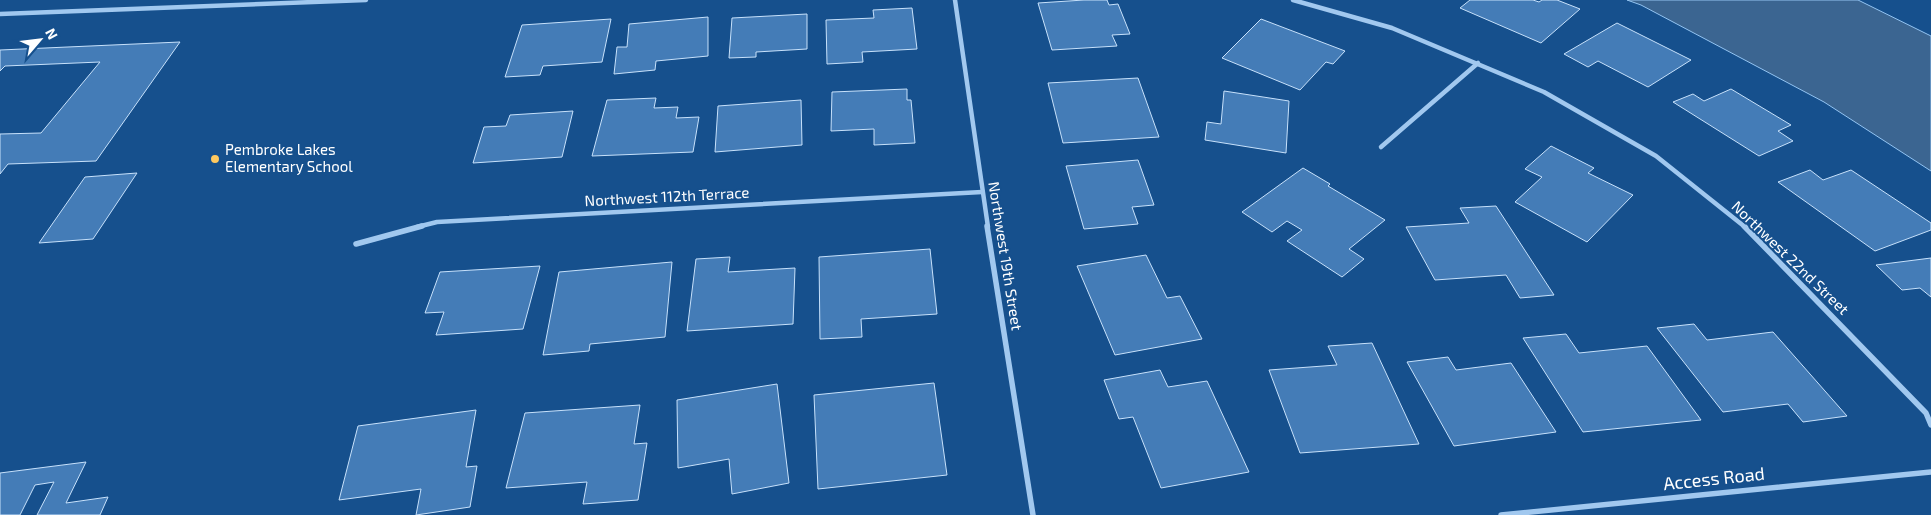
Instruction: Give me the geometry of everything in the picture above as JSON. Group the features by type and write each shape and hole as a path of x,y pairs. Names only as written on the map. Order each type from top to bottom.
{"street":[{"path":"0,14 366,0"},
{"name":"Northwest 19th Street","path":"955,0 982,192 1033,515"},
{"name":"Northwest 22nd Street","path":"1293,0 1392,28 1478,63 1544,92 1656,156 1742,224 1926,412 1931,425"},
{"path":"1381,147 1478,63"},
{"name":"Northwest 112th Terrace","path":"356,244 437,222 982,192"},
{"name":"Access Road","path":"1501,515 1931,472"}],"water":[{"path":"1627,0 1858,0 1931,36 1931,171 1824,102 1641,5"}],"building":[{"path":"1107,0 1109,5 1118,4 1130,34 1112,35 1117,46 1052,50 1038,3"},
{"path":"1470,0 1533,0 1539,2 1542,0 1557,0 1580,9 1541,43 1460,8"},
{"path":"912,8 917,49 862,52 863,62 827,64 826,20 874,18 873,10"},
{"path":"807,14 807,49 756,52 756,57 729,58 732,18"},
{"path":"708,17 708,56 656,61 655,70 614,74 617,47 627,47 629,24"},
{"path":"611,19 602,62 543,66 540,75 505,77 522,25"},
{"path":"1261,19 1345,51 1333,64 1326,62 1300,90 1222,58"},
{"path":"1617,23 1691,60 1648,87 1598,61 1588,67 1564,54"},
{"path":"180,42 96,161 8,164 0,174 0,134 41,133 100,62 5,66 0,71 0,50"},
{"path":"1138,78 1159,137 1063,143 1048,83"},
{"path":"907,89 907,100 911,100 915,143 874,145 874,129 831,131 832,92"},
{"path":"1731,89 1791,125 1778,131 1793,141 1759,156 1673,102 1693,94 1704,101"},
{"path":"1224,91 1289,101 1286,153 1205,140 1207,122 1221,124"},
{"path":"656,98 654,108 678,107 676,118 699,117 693,152 592,156 607,100"},
{"path":"801,100 802,145 715,152 718,106"},
{"path":"573,111 562,157 473,163 484,127 506,126 510,115"},
{"path":"1551,146 1594,168 1588,173 1633,195 1587,242 1515,202 1542,177 1525,169"},
{"path":"1138,160 1154,205 1132,207 1138,224 1084,229 1066,166"},
{"path":"1303,168 1330,184 1328,186 1385,220 1349,249 1364,259 1342,277 1287,241 1302,230 1287,221 1272,232 1242,212"},
{"path":"1810,170 1823,180 1851,170 1931,223 1931,230 1875,251 1778,182"},
{"path":"137,173 93,239 39,243 85,177"},
{"path":"1496,206 1554,295 1520,298 1506,275 1435,280 1406,227 1469,223 1460,208"},
{"path":"930,249 937,314 861,319 862,337 820,339 819,257"},
{"path":"1146,255 1167,298 1180,296 1202,339 1115,355 1077,266"},
{"path":"730,257 728,272 795,268 793,324 687,331 696,259"},
{"path":"1931,258 1931,297 1920,288 1902,290 1876,265"},
{"path":"672,262 665,337 590,344 589,351 543,355 559,272"},
{"path":"540,266 523,329 436,335 444,312 425,313 440,272"},
{"path":"1694,324 1707,340 1773,332 1847,416 1803,422 1788,404 1723,412 1657,328"},
{"path":"1566,334 1579,353 1647,346 1701,420 1583,432 1523,338"},
{"path":"1372,343 1419,444 1300,453 1269,370 1337,365 1328,346"},
{"path":"1448,357 1456,370 1511,363 1556,432 1454,446 1407,362"},
{"path":"1160,370 1168,387 1207,381 1249,472 1161,488 1133,417 1119,419 1104,380"},
{"path":"934,383 947,475 818,489 814,395"},
{"path":"777,384 789,483 732,494 729,459 678,468 677,400"},
{"path":"640,405 634,444 647,443 638,500 583,504 587,482 506,488 525,413"},
{"path":"476,410 466,467 477,466 470,507 416,515 421,489 339,500 358,426"},
{"path":"86,462 66,503 108,497 100,515 37,515 54,482 35,485 20,515 0,515 0,473"}],"place":[{"name":"Pembroke Lakes Elementary School","path":"215,159"}]}
